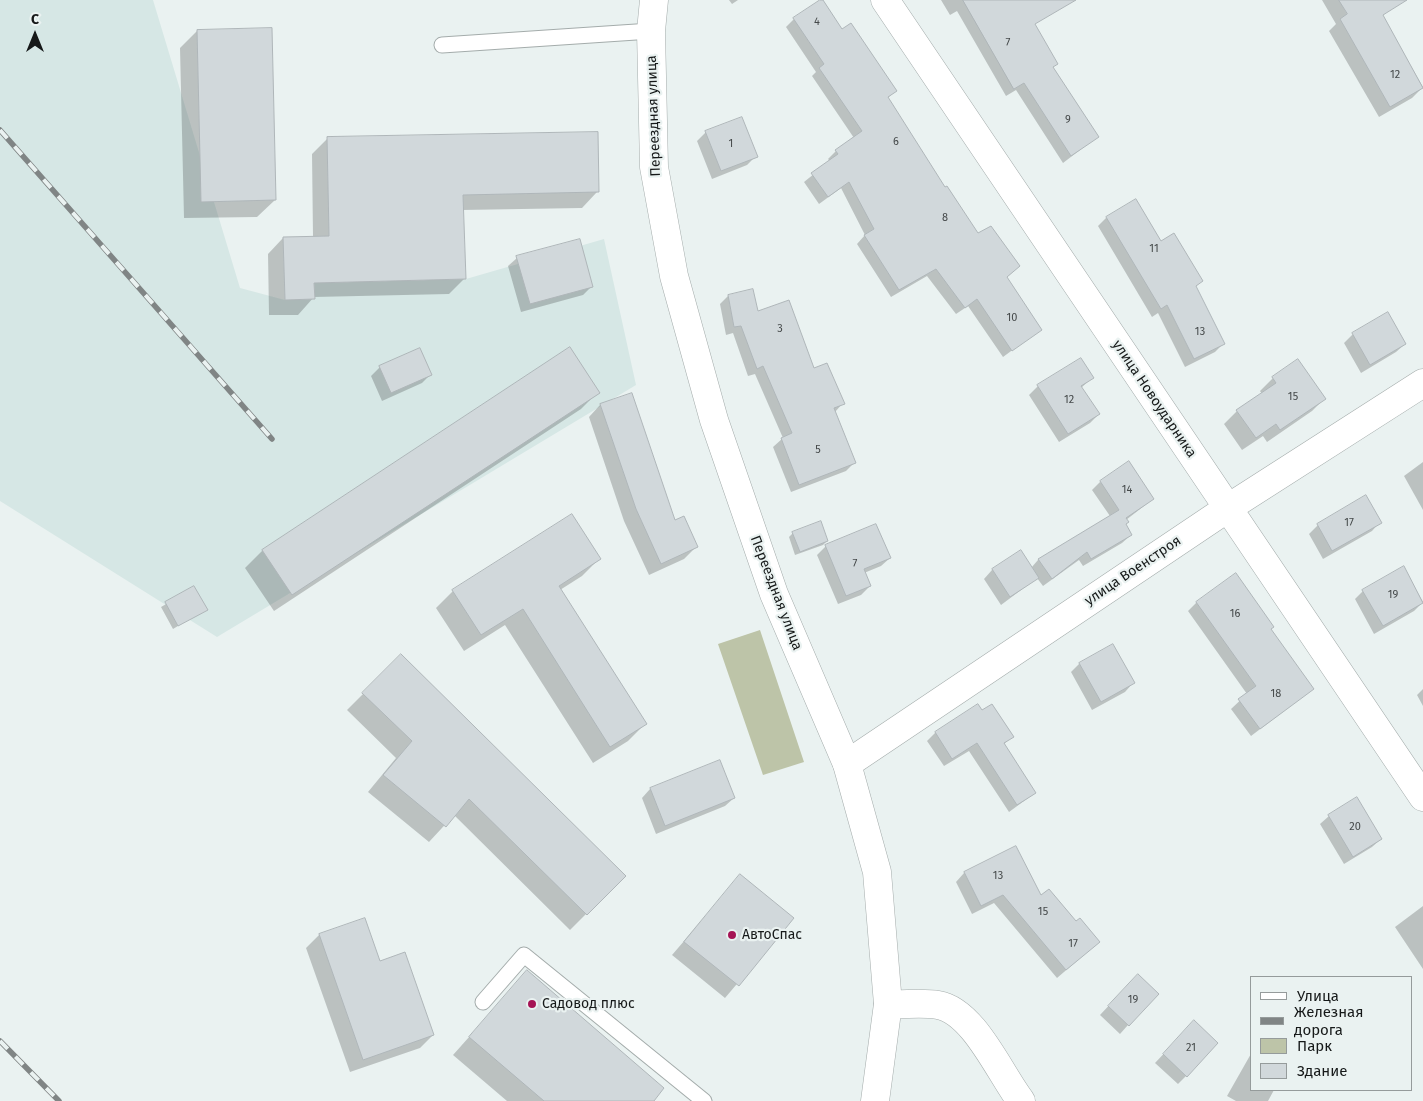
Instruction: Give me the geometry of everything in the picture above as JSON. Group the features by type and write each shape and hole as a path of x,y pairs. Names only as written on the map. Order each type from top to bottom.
{"street":[{"name":"Переездная улица","path":"654,0 651,31 654,167 674,276 714,420 774,594 847,764 877,872 888,1004 875,1101"},
{"name":"улица Новоударника","path":"885,0 1423,797"},
{"name":"улица Военстроя","path":"847,764 1228,508 1423,383"},
{"path":"888,1004 939,1005 962,1015 1021,1101"}],"lane":[{"path":"442,45 651,31"},
{"path":"483,1002 524,955 704,1101"}],"shaded area":[{"path":"0,0 153,0 240,288 285,300 315,299 314,283 466,279 604,239 636,385 217,637 0,501"}],"green space":[{"path":"760,630 804,762 763,775 718,644"}],"building":[{"path":"820,0 823,0 842,29 851,23 897,91 888,97 945,187 947,186 978,233 991,226 1020,266 1007,277 1042,330 1012,351 977,299 965,308 936,269 899,290 864,235 874,229 849,182 828,197 811,173 838,154 835,150 862,131 819,68 824,64 793,18"},
{"path":"963,0 1076,0 1035,24 1058,64 1053,67 1099,137 1071,156 1024,83 1014,89"},
{"path":"1339,0 1407,0 1383,15 1423,88 1390,107 1340,19 1347,14"},
{"path":"272,28 276,200 201,202 197,30"},
{"path":"742,117 758,157 721,171 705,131"},
{"path":"598,132 599,192 463,195 466,279 314,283 315,299 285,300 283,237 329,236 327,137"},
{"path":"1136,199 1161,241 1174,233 1203,281 1196,286 1225,344 1194,359 1167,305 1161,309 1106,217"},
{"path":"580,239 593,287 530,304 516,256"},
{"path":"753,289 758,311 789,300 814,368 827,363 845,404 834,408 856,463 799,485 781,438 792,433 763,366 757,369 741,326 734,327 728,295"},
{"path":"1388,312 1406,344 1370,365 1352,333"},
{"path":"570,347 600,393 292,595 262,550"},
{"path":"420,348 432,375 391,393 379,366"},
{"path":"1081,358 1094,378 1081,386 1100,414 1068,434 1037,385"},
{"path":"1298,359 1326,399 1280,430 1276,424 1256,438 1236,410 1276,383 1272,377"},
{"path":"632,393 675,520 684,516 698,547 661,564 636,509 600,404"},
{"path":"1129,461 1154,499 1126,518 1129,522 1126,524 1132,535 1091,559 1087,552 1052,579 1038,559 1119,510 1100,481"},
{"path":"1366,495 1382,523 1332,551 1317,524"},
{"path":"572,514 601,559 559,586 647,724 610,747 523,609 481,635 452,590"},
{"path":"821,521 828,541 800,552 792,532"},
{"path":"876,524 891,558 864,569 871,586 846,596 825,545"},
{"path":"1021,550 1039,578 1010,597 992,569"},
{"path":"1404,566 1423,603 1383,626 1362,590"},
{"path":"1236,573 1274,627 1271,629 1314,689 1260,729 1238,699 1256,686 1196,602"},
{"path":"194,586 208,610 178,626 165,602"},
{"path":"1113,644 1135,683 1101,702 1079,663"},
{"path":"401,654 626,876 587,915 469,799 446,827 383,775 412,741 362,693"},
{"path":"978,704 982,710 992,704 1014,737 1004,743 1036,793 1017,805 977,743 952,759 935,732"},
{"path":"720,760 735,798 665,826 650,788"},
{"path":"1357,797 1382,839 1353,857 1328,815"},
{"path":"1016,846 1041,895 1049,889 1076,921 1080,918 1100,942 1066,970 1003,895 981,906 964,872"},
{"path":"740,874 794,918 739,986 684,942"},
{"path":"365,918 380,961 405,952 434,1035 363,1060 319,934"},
{"name":"Садовод плюс","path":"527,970 664,1088 654,1101 544,1101 469,1037"},
{"path":"1138,974 1159,994 1129,1026 1108,1006"},
{"path":"1194,1020 1218,1043 1187,1077 1163,1054"}],"railway":[{"path":"0,130 272,439"},
{"path":"0,1041 59,1101"}],"place":[{"name":"АвтоСпас","path":"732,935"},
{"name":"Садовод плюс","path":"532,1004"}]}
